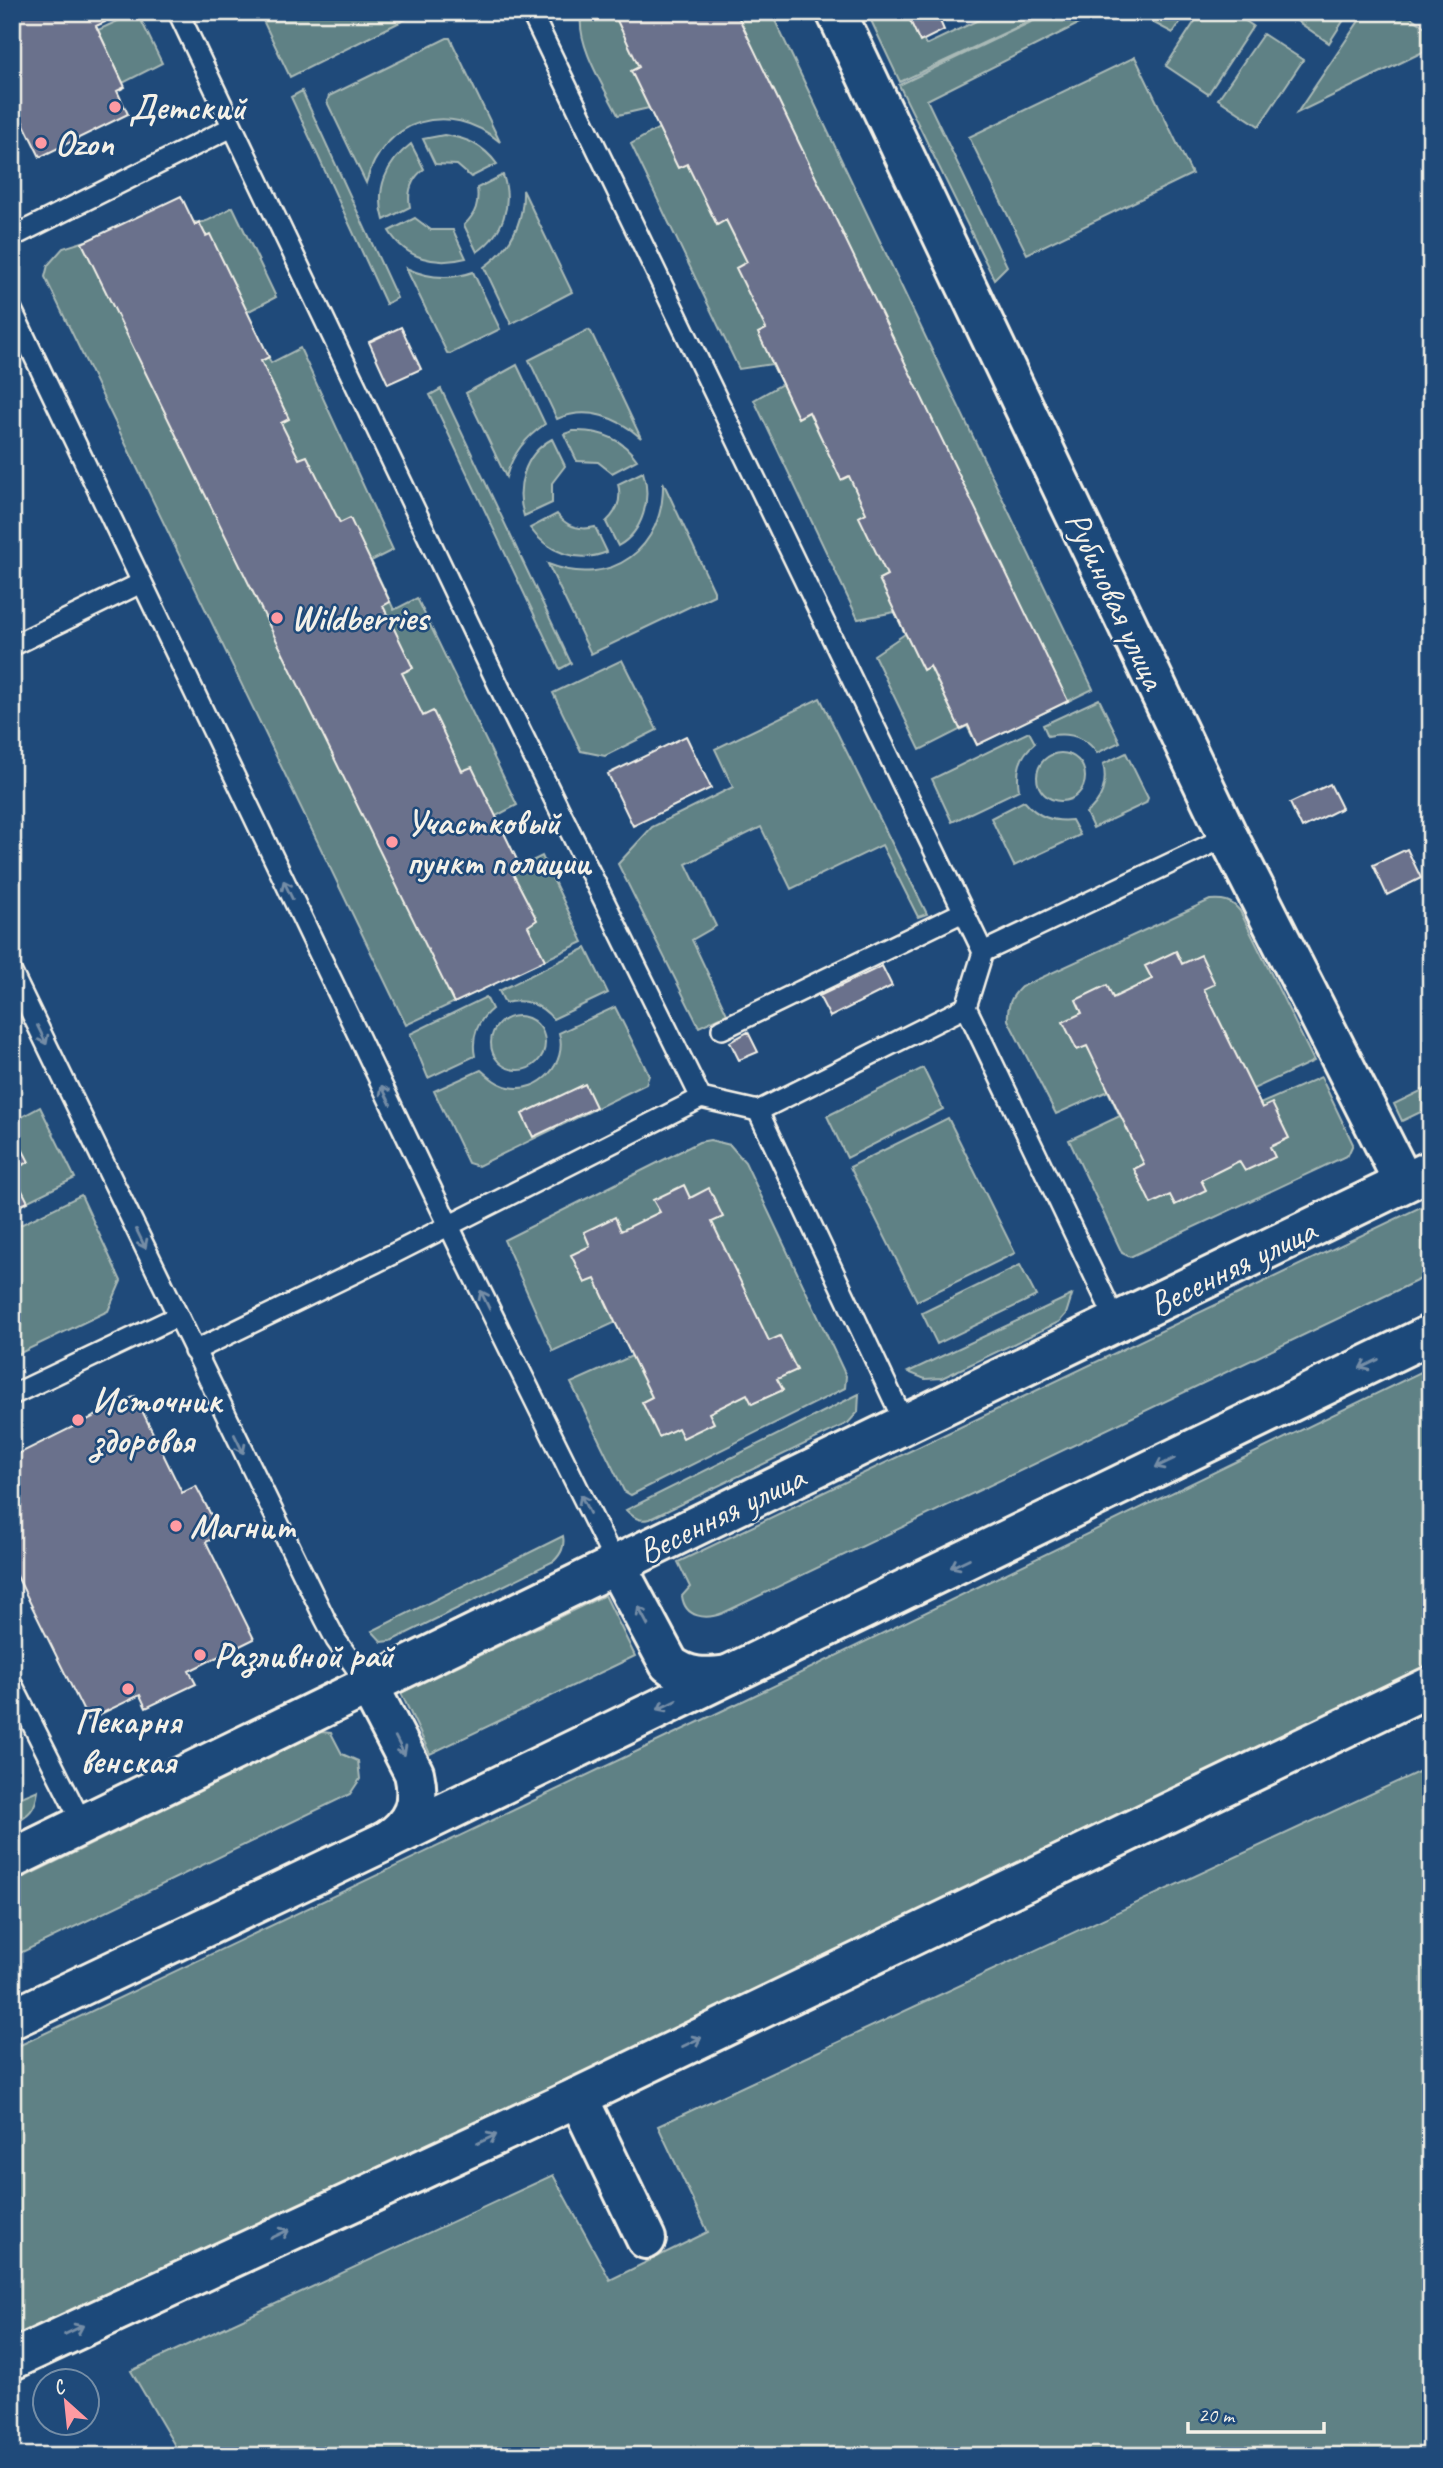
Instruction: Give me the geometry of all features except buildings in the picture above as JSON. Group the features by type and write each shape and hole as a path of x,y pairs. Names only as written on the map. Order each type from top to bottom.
{"street":[{"name":"Рубиновая улица","path":"836,12 1228,836 1417,1177"},
{"name":"Весенняя улица","path":"12,1859 1417,1177"},
{"path":"12,2019 388,1840 1431,1334"},
{"path":"616,1565 669,1664 694,1677 728,1675"},
{"path":"369,1686 417,1783 413,1814 404,1830 388,1840"},
{"path":"12,2360 578,2097 1431,1686"},
{"path":"578,2097 646,2239"}],"lane":[{"path":"178,12 506,701 701,1098"},
{"path":"531,12 983,952 966,1007 1117,1323"},
{"path":"12,237 232,127"},
{"path":"12,310 449,1226 616,1565"},
{"path":"12,646 141,583"},
{"path":"983,952 1228,836"},
{"path":"722,1029 963,912"},
{"path":"12,973 336,1640 369,1686"},
{"path":"194,1351 701,1098 758,1111 966,1007"},
{"path":"758,1111 905,1424"},
{"path":"12,1395 178,1317"},
{"path":"12,1684 83,1825"}],"green space":[{"path":"137,12 162,63 123,83 98,30"},
{"path":"259,12 420,12 290,77"},
{"path":"582,12 771,12 1093,689 977,745 967,726 920,750 874,655 905,634 895,612 858,619 754,400 782,384 772,364 739,369 631,144 659,128 649,108 618,115 586,50 582,37"},
{"path":"867,12 909,12 926,45 995,12 1049,12 900,82"},
{"path":"1052,12 1102,12 927,100 1007,266 994,279 899,85"},
{"path":"1133,12 1187,12 1173,33"},
{"path":"1201,12 1232,12 1253,26 1208,94 1166,66"},
{"path":"1284,12 1349,12 1329,43"},
{"path":"1365,12 1403,12 1431,31 1431,48 1297,113"},
{"path":"1263,34 1303,60 1259,126 1218,99"},
{"path":"450,38 500,142 480,129 460,121 440,119 420,122 402,131 387,144 375,161 366,183 327,102 329,96"},
{"path":"1135,57 1192,174 1027,254 969,137"},
{"path":"302,91 397,298 386,304 291,97"},
{"path":"444,135 474,144 497,164 471,177 457,165 435,164 423,139"},
{"path":"411,144 424,169 411,186 410,207 384,220 381,198 385,178 395,160"},
{"path":"503,175 507,197 504,218 493,237 477,252 464,225 476,208 477,188"},
{"path":"523,190 572,292 511,324 484,267 502,252 514,234 521,213"},
{"path":"233,207 276,297 247,312 271,363 300,348 393,550 371,561 394,610 417,598 517,805 496,816 520,867 542,856 583,942 406,1025 45,277 48,265 63,248 171,214 197,223"},
{"path":"415,218 431,230 453,230 466,258 433,260 413,254 404,248 389,231"},
{"path":"406,268 439,277 473,272 500,329 450,354 447,353"},
{"path":"588,330 641,438 622,424 602,416 580,414 557,419 529,360"},
{"path":"517,365 545,424 521,447 506,477 466,393"},
{"path":"441,389 571,663 560,669 430,395"},
{"path":"573,431 610,437 624,446 637,460 612,473 598,462 577,461 564,434"},
{"path":"552,439 565,466 552,483 552,503 524,516 521,494 524,473 535,453"},
{"path":"643,472 646,504 643,514 634,532 618,546 606,522 618,505 618,484"},
{"path":"663,482 714,595 591,654 548,564 571,570 593,571 613,567 630,558 644,544 655,527 661,506"},
{"path":"557,514 574,527 595,527 607,552 585,557 574,556 545,544 530,528"},
{"path":"622,660 657,730 605,756 581,751 553,693"},
{"path":"820,698 927,914 918,917 882,845 791,889 761,827 686,864 716,926 692,940 727,1014 699,1027 618,864 652,827 733,787 715,749"},
{"path":"1099,699 1120,742 1097,753 1076,737 1048,736 1043,725"},
{"path":"1029,732 1035,743 1025,753 1020,764 1019,790 952,822 932,779"},
{"path":"1061,753 1070,754 1078,760 1084,768 1084,786 1078,794 1070,800 1061,801 1052,800 1044,794 1038,786 1037,777 1038,768 1044,760 1052,754"},
{"path":"1126,753 1148,798 1146,803 1093,828 1086,813 1096,803 1102,791 1105,778 1103,764"},
{"path":"1024,801 1046,817 1072,820 1080,835 1014,866 991,818"},
{"path":"1210,900 1226,901 1240,911 1314,1061 1253,1089 1260,1104 1321,1077 1353,1144 1348,1155 1130,1257 1122,1253 1069,1140 1120,1116 1108,1091 1056,1114 1008,1020 1009,1006 1021,987"},
{"path":"586,948 608,993 553,1019 543,1009 532,1004 519,1001 505,1003 499,991"},
{"path":"486,997 492,1009 477,1030 475,1056 428,1078 410,1034"},
{"path":"615,1007 649,1075 646,1084 478,1166 468,1163 434,1091 481,1070 505,1086 531,1086 549,1074 555,1065 561,1044 559,1033"},
{"path":"518,1016 537,1024 545,1043 537,1062 518,1070 499,1062 491,1043 499,1024"},
{"path":"923,1068 943,1109 847,1158 827,1116"},
{"path":"1431,1086 1431,1107 1402,1121 1394,1104"},
{"path":"40,1107 75,1178 12,1209 12,1122"},
{"path":"948,1118 1015,1253 917,1301 850,1167"},
{"path":"710,1140 730,1145 745,1162 846,1376 845,1388 631,1495 624,1491 571,1383 632,1356 616,1322 553,1351 504,1240 699,1142"},
{"path":"81,1195 121,1281 108,1311 12,1357 12,1229"},
{"path":"1431,1202 1431,1274 723,1613 703,1616 687,1609 682,1596 690,1587 678,1562"},
{"path":"1020,1265 1036,1296 937,1344 922,1313"},
{"path":"1072,1295 1066,1314 1059,1322 942,1378 925,1379 908,1372"},
{"path":"1431,1367 1431,1669 626,2058 12,2340 12,2049 749,1698"},
{"path":"859,1394 858,1412 848,1423 650,1519 636,1518 626,1510"},
{"path":"563,1536 562,1550 554,1561 391,1641 382,1642 372,1631"},
{"path":"605,1595 635,1656 430,1754 401,1693"},
{"path":"321,1732 331,1733 342,1754 358,1761 360,1779 350,1794 12,1957 12,1883"},
{"path":"1431,1766 1431,2456 181,2456 131,2371 553,2175 610,2280 708,2232 658,2126"},
{"path":"38,1790 31,1811 12,1824 12,1801"}],"place":[{"name":"Детский","path":"115,107"},
{"name":"Ozon","path":"41,143"},
{"name":"Wildberries","path":"277,618"},
{"name":"Участковый пункт полиции","path":"392,842"},
{"name":"Источник здоровья","path":"78,1420"},
{"name":"Магнит","path":"176,1526"},
{"name":"Разливной рай","path":"200,1655"},
{"name":"Пекарня венская","path":"128,1689"}]}
